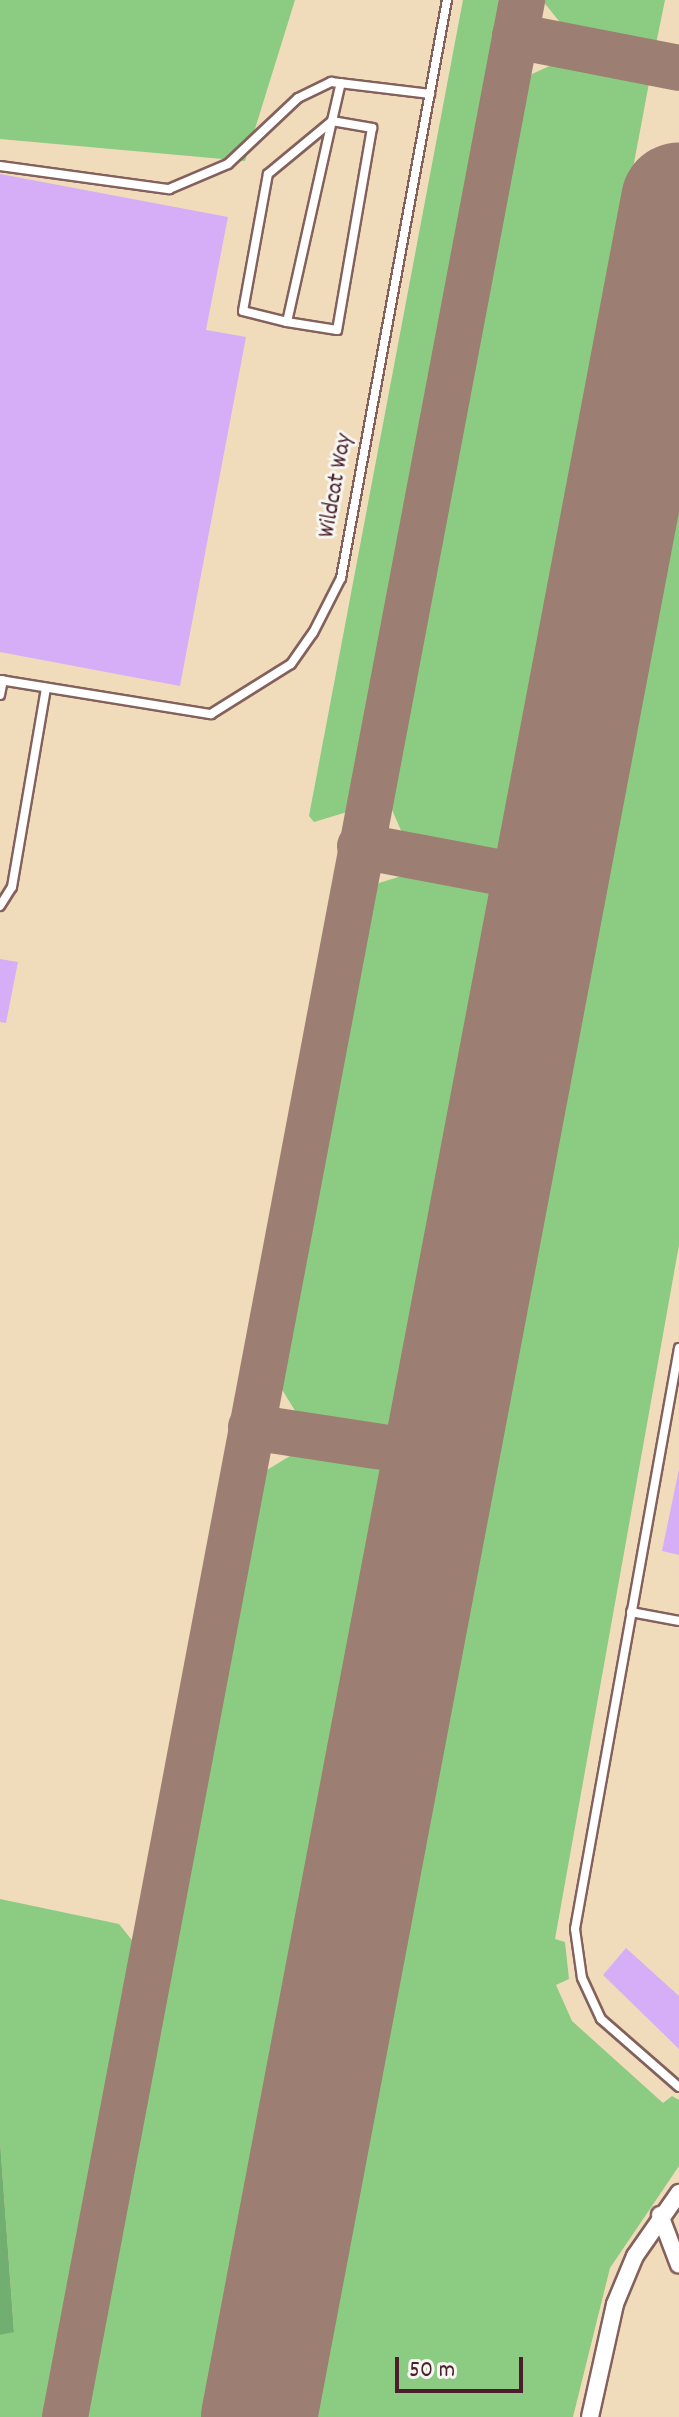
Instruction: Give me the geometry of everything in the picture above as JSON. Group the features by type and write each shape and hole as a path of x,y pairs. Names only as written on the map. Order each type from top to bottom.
{"street":[{"path":"590,2417 615,2304 660,2215 679,2193"},
{"path":"660,2215 679,2265"}],"lane":[{"name":"Wildcat Way","path":"2,680 211,714 291,664 313,633 341,578 447,0"},
{"path":"0,166 169,189 228,164 298,98 341,83 430,94"},
{"path":"287,322 341,83"},
{"path":"332,121 372,128 337,330 287,322 243,311 268,174 332,121"},
{"path":"0,695 2,680"},
{"path":"0,906 12,887 46,688"},
{"path":"679,1348 575,1929 582,1978 601,2019 679,2087"},
{"path":"631,1612 679,1621"}],"green space":[{"path":"0,0 295,0 245,161 0,139"},
{"path":"463,0 509,0 362,789 347,812 314,822 309,816"},
{"path":"542,0 665,0 656,44 646,46 567,31"},
{"path":"554,64 649,83 505,849 485,855 403,835 386,796 519,99 532,74"},
{"path":"679,451 679,1245 555,1939 565,1942 569,1979 556,1985 572,2021 663,2103 672,2096 679,2100 679,2166 610,2268 573,2417 308,2417"},
{"path":"408,874 496,892 396,1428 378,1433 297,1414 275,1378 364,907 379,883"},
{"path":"300,1450 387,1472 209,2417 83,2417 257,1476"},
{"path":"0,1899 119,1924 143,1954 55,2417 0,2417 0,2335 14,2331 0,2141"},
{"path":"0,2141 14,2332 0,2335"}],"building":[{"path":"0,174 228,217 206,330 246,337 180,686 0,652"},
{"path":"0,959 18,962 6,1023 0,1022"},
{"path":"679,1469 679,1555 662,1551"},
{"path":"626,1948 679,1996 679,2049 603,1975"}],"taxiway":[{"path":"65,2417 522,0"},
{"path":"515,36 679,68"},
{"path":"360,846 550,882"},
{"path":"251,1427 441,1456"}],"runway":[{"path":"259,2417 679,200"}]}
